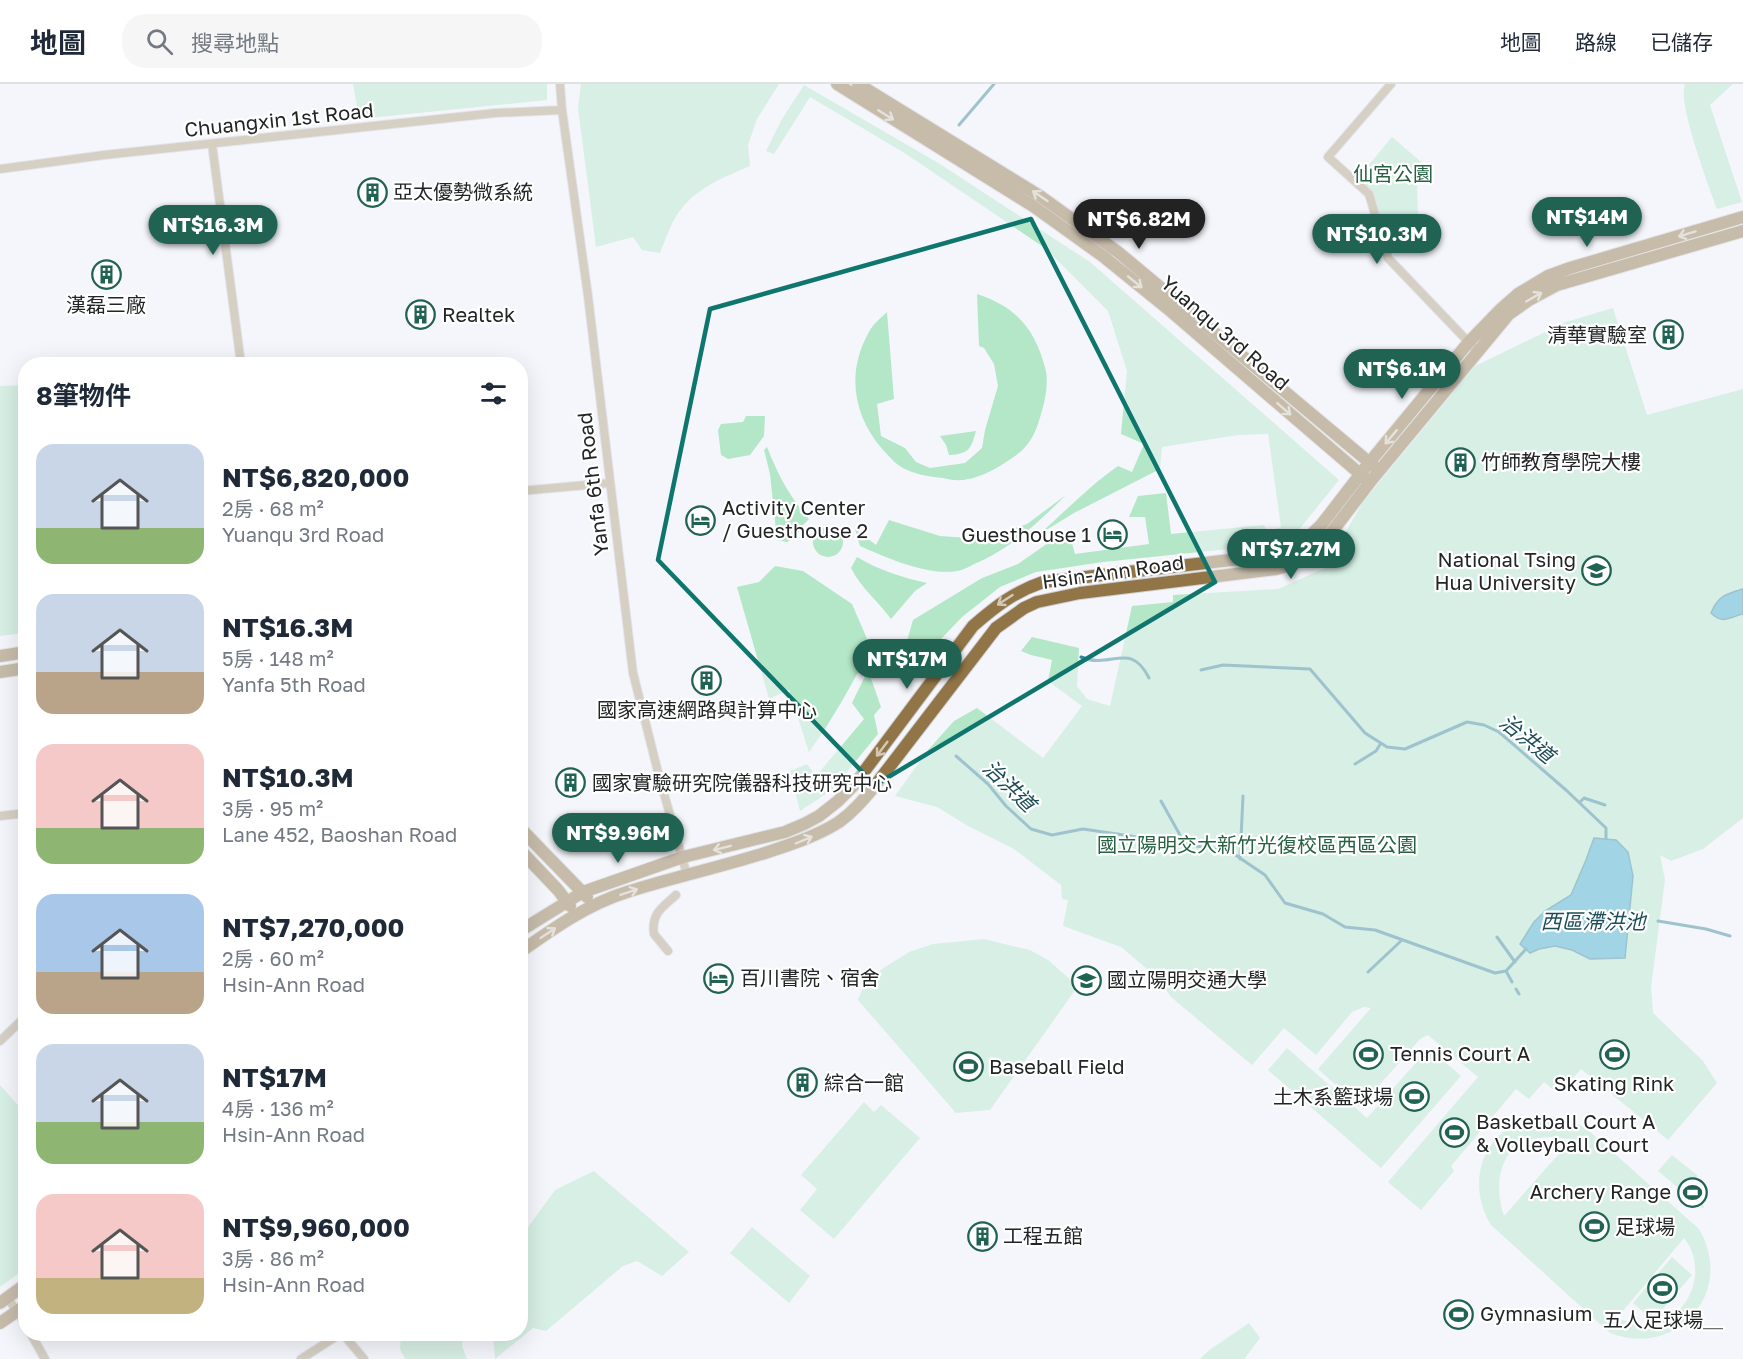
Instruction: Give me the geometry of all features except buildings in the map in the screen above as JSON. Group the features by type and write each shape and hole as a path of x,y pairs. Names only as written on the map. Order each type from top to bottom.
{"street":[{"name":"Yanfa 6th Road","path":"560,84 633,673 687,875"},
{"name":"Yuanqu 3rd Road","path":"837,84 1033,206 1104,256 1365,478"},
{"name":"Yuanqu 3rd Road","path":"858,84 1040,196 1118,252 1374,467"},
{"path":"1390,84 1328,157 1369,194 1388,258 1473,348"},
{"name":"Chuangxin 1st Road","path":"0,169 495,113 562,110"},
{"path":"212,144 240,357"},
{"path":"1365,478 1473,348 1501,309 1518,294 1548,276 1743,217"},
{"path":"1473,348 1509,314 1557,285 1743,231"},
{"name":"Hsin-Ann Road","path":"528,926 583,892 683,858 785,832 819,816 838,801 874,760 973,626 1007,598 1022,589 1043,582 1273,555 1290,549 1307,539 1365,478"},
{"name":"Hsin-Ann Road","path":"528,947 592,906 626,892 797,843 825,831 840,821 858,806 874,787 996,628 1024,608 1037,602 1080,593 1259,572 1293,564 1319,547 1331,533 1365,478"},
{"path":"528,490 609,483"},
{"path":"0,656 18,653"},
{"path":"0,672 18,669"},
{"path":"0,816 18,814"},
{"path":"528,836 583,892 592,906"},
{"path":"528,859 567,901 576,915"},
{"path":"668,951 654,934 654,917 676,895"},
{"path":"0,1041 18,1024"},
{"path":"18,1290 4,1300 18,1307"},
{"path":"0,1323 18,1310"},
{"path":"35,1341 45,1359"},
{"path":"301,1359 330,1341"},
{"path":"347,1341 364,1359"}],"highlighted area":[{"path":"1031,219 1215,582 875,785 658,560 710,309"}],"green space":[{"path":"353,84 547,84 547,100 359,119"},
{"path":"581,84 779,84 757,119 748,145 750,166 714,182 697,193 679,212 660,253 642,250 633,237 596,247 578,108"},
{"path":"1685,84 1733,84 1710,105 1742,202 1717,209 1685,108"},
{"path":"804,85 940,164 1090,262 1339,480 1294,536 1267,545 1103,562 1036,572 1000,587 962,617 921,660 907,641 913,620 982,578 1018,564 1068,529 1075,554 1149,544 1145,517 1129,517 1138,496 1166,493 1171,534 1264,525 1267,532 1281,527 1268,434 1238,435 1162,447 1160,469 1074,513 1038,535 1118,466 1132,472 1144,444 1121,434 1127,371 1108,311 1045,248 903,152 810,97 774,154 766,151 782,119"},
{"name":"仙宮公園","path":"1392,137 1434,173 1430,177 1417,181 1418,217 1391,249 1372,191 1357,179"},
{"path":"977,294 991,299 1014,313 1023,322 1037,344 1047,378 1045,398 1038,424 1032,438 1020,452 983,475 966,480 956,480 912,472 900,466 883,450 865,423 859,408 855,378 862,347 871,329 887,312 894,399 877,404 881,436 905,448 916,462 930,468 965,463 982,448 998,386 994,364 984,348 979,346"},
{"name":"國立陽明交大新竹光復校區西區公園","path":"1613,308 1647,415 1743,389 1743,818 1703,849 1671,861 1660,855 1665,880 1651,987 1653,1013 1703,1061 1717,1083 1668,1140 1581,1069 1559,1094 1544,1082 1529,1099 1516,1089 1451,1166 1454,1171 1421,1210 1388,1182 1478,1077 1428,1035 1420,1039 1360,1107 1318,1069 1371,1008 1364,1007 1352,1012 1316,1055 1284,1028 1252,1065 1171,997 1159,979 1121,947 1063,926 1068,900 1062,899 1061,885 1014,849 968,826 937,807 895,796 928,750 954,721 977,708 1043,758 1082,706 1048,681 1052,660 1021,651 1032,637 1079,648 1077,686 1087,699 1110,706 1132,606 1173,602 1173,595 1278,589 1325,568 1363,502 1475,366 1566,322"},
{"path":"18,385 18,634 0,636 0,386"},
{"path":"746,416 765,416 764,436 750,455 728,459 721,455 718,430 721,424 743,422"},
{"path":"976,431 965,452 949,455 940,436"},
{"path":"767,447 785,485 809,519 800,528 798,536 787,542 777,540 770,474 764,450"},
{"path":"1066,495 1035,525 1012,543 987,558 957,571 933,571 882,556 860,546 855,529 876,545 889,520 940,536 983,539 1027,524"},
{"path":"828,527 839,531 843,542 839,553 828,557 817,553 813,542 817,531"},
{"path":"857,557 891,573 927,583 915,591 891,619 851,568"},
{"path":"775,566 803,571 852,604 871,648 834,714 809,752 789,690 769,699 737,587 759,582"},
{"path":"868,670 881,707 874,715 878,734 832,790 800,811 790,771 807,764 816,776 864,719 852,703"},
{"name":"Baseball Field","path":"984,939 1030,950 1048,960 1078,986 990,1110 956,1113 858,1000 863,987 882,969 909,952 933,944"},
{"name":"土木系籃球場","path":"1287,1048 1367,1118 1429,1048 1461,1076 1381,1168 1268,1070"},
{"path":"0,1085 18,1105 18,1274 0,1287"},
{"path":"864,1102 874,1112 881,1105 920,1138 834,1239 800,1210 817,1189 801,1175"},
{"name":"足球場","path":"1545,1116 1556,1117 1572,1121 1587,1129 1699,1229 1709,1253 1710,1275 1705,1296 1694,1314 1677,1328 1657,1337 1635,1339 1610,1333 1491,1225 1483,1207 1479,1189 1480,1171 1486,1154 1495,1140 1508,1128 1525,1120","holes":["1551,1137 1572,1139 1504,1216 1499,1188 1505,1160 1518,1145 1534,1139","1684,1238 1695,1262 1695,1274 1693,1287 1680,1309 1670,1317 1648,1325 1617,1318"]},
{"name":"Archery Range","path":"1672,1155 1697,1175 1704,1209 1658,1171"},
{"path":"594,1171 689,1252 662,1276 637,1261 623,1266 546,1331 533,1328 528,1332 528,1227 555,1190"},
{"path":"752,1227 810,1276 789,1303 730,1253"},
{"name":"五人足球場＿","path":"1672,1257 1692,1275 1653,1320 1633,1303"},
{"path":"1249,1323 1260,1338 1245,1359 1200,1359 1208,1351"},
{"path":"401,1341 462,1341 467,1359 405,1359 400,1349"},
{"path":"494,1341 517,1341 495,1359"}],"water":[{"path":"1743,589 1743,614 1719,619 1711,613 1723,596"},
{"name":"西區滯洪池","path":"1594,838 1616,840 1628,852 1633,876 1625,958 1590,959 1572,950 1555,946 1530,953 1520,944 1534,922 1545,911 1571,895"}],"waterway":[{"path":"959,125 994,84"},
{"path":"1081,657 1092,660 1127,658 1142,667 1149,678"},
{"name":"治洪道","path":"1201,670 1223,665 1310,669 1365,733 1387,747 1405,749 1467,722 1484,725 1499,732 1566,790 1606,828 1606,839"},
{"name":"治洪道","path":"1355,764 1376,751 1381,743"},
{"name":"治洪道","path":"956,756 988,784 1006,806 1031,829 1052,835 1083,829 1231,852 1265,875 1285,903 1323,914 1345,927 1375,930 1495,973 1506,971 1526,949"},
{"name":"治洪道","path":"1240,859 1243,796"},
{"name":"治洪道","path":"1580,802 1584,798 1605,805"},
{"name":"治洪道","path":"1161,801 1185,844"},
{"path":"1658,921 1706,929 1730,936"},
{"name":"治洪道","path":"1497,937 1515,962"},
{"name":"治洪道","path":"1368,972 1402,940"},
{"name":"治洪道","path":"1506,971 1512,982"},
{"name":"治洪道","path":"1516,989 1519,994"}],"place":[{"name":"亞太優勢微系統","path":"372,192"},
{"name":"漢磊三廠","path":"106,274"},
{"name":"Realtek","path":"421,315"},
{"name":"清華實驗室","path":"1668,335"},
{"name":"竹師教育學院大樓","path":"1460,462"},
{"name":"Activity Center / Guesthouse 2","path":"701,520"},
{"name":"Guesthouse 1","path":"1112,535"},
{"name":"National Tsing Hua University","path":"1597,571"},
{"name":"國家高速網路與計算中心","path":"707,680"},
{"name":"國家實驗研究院儀器科技研究中心","path":"571,783"},
{"name":"百川書院、宿舍","path":"719,978"},
{"name":"國立陽明交通大學","path":"1086,980"},
{"name":"Tennis Court A","path":"1369,1054"},
{"name":"Skating Rink","path":"1614,1054"},
{"name":"Baseball Field","path":"968,1067"},
{"name":"綜合一館","path":"803,1083"},
{"name":"土木系籃球場","path":"1414,1097"},
{"name":"Basketball Court A & Volleyball Court","path":"1455,1133"},
{"name":"Archery Range","path":"1692,1192"},
{"name":"足球場","path":"1594,1227"},
{"name":"工程五館","path":"982,1236"},
{"name":"五人足球場＿","path":"1663,1289"},
{"name":"Gymnasium","path":"1459,1314"}]}
